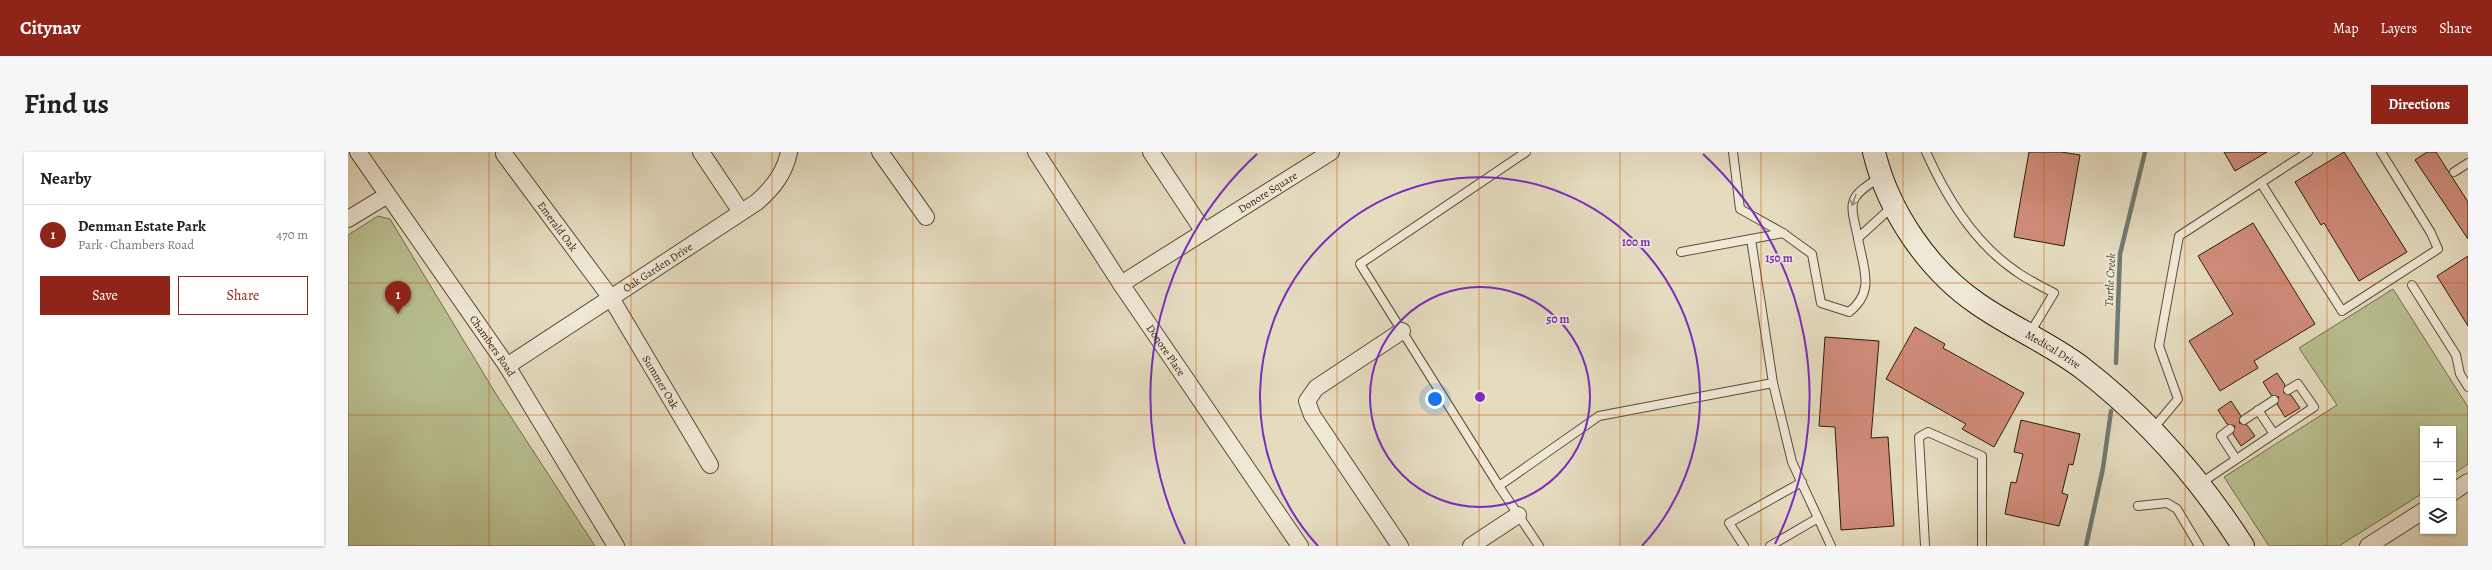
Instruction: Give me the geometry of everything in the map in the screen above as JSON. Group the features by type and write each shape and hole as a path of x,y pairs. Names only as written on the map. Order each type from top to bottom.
{"street":[{"name":"Chambers Road","path":"358,152 386,196 507,366 616,546"},
{"path":"701,152 741,212"},
{"name":"Oak Garden Drive","path":"507,366 741,212 768,192 784,169 789,152"},
{"path":"880,152 926,217"},
{"name":"Donore Place","path":"1036,152 1121,284 1300,546"},
{"path":"1151,152 1204,232"},
{"name":"Donore Square","path":"1121,284 1331,152"},
{"name":"Medical Drive","path":"1874,152 1894,205 1916,242 1949,279 1978,304 2030,334 2080,367 2124,403 2152,430 2201,483 2243,546"},
{"name":"Emerald Oak","path":"504,154 611,298"},
{"path":"348,219 386,196"},
{"name":"Summer Oak","path":"611,298 710,465"},
{"path":"1400,546 1312,416 1307,401 1316,388 1402,331"},
{"path":"2456,490 2468,482"},
{"path":"2368,546 2420,513"},
{"path":"1471,546 1518,515"}],"lane":[{"path":"1526,152 1360,264 1499,486 1539,546"},
{"path":"1733,152 1740,209 1783,233 1812,254 1822,303 1849,312 1859,304 1867,288 1852,206 1853,200 1862,188 1882,175"},
{"path":"1926,152 1951,202 1975,232 2016,272 2054,293 2030,334"},
{"path":"2152,430 2178,398 2159,346 2179,236 2308,152"},
{"path":"2261,183 2342,311 2438,249 2431,233 2381,152"},
{"path":"2454,172 2468,163"},
{"path":"1858,238 1894,205"},
{"path":"1681,252 1783,233"},
{"path":"1751,239 1773,383 1792,462 1831,546"},
{"path":"2412,285 2456,355 2460,374 2468,387"},
{"path":"1499,486 1599,416 1773,383"},
{"path":"2201,483 2314,407 2298,384 2288,390"},
{"path":"2244,420 2274,400"},
{"path":"2258,410 2274,434"},
{"path":"2230,429 2221,436 2236,459"},
{"path":"1925,546 1919,437 1928,432 1982,456 1982,546"},
{"path":"1744,546 1729,523 1802,482"},
{"path":"2138,506 2167,502 2176,510 2199,546"},
{"path":"1770,546 1818,518"}],"green space":[{"path":"378,216 390,219 496,394 595,546 348,546 348,235"},
{"path":"2393,289 2468,407 2468,464 2456,472 2456,426 2420,426 2420,495 2339,546 2269,546 2224,477 2337,405 2299,348"}],"building":[{"path":"2029,152 2061,152 2080,155 2064,246 2014,237"},
{"path":"2224,152 2267,152 2235,171"},
{"path":"2344,152 2407,252 2359,281 2324,223 2321,225 2295,182"},
{"path":"2427,152 2436,152 2468,202 2468,239 2415,160"},
{"path":"2253,223 2315,324 2254,361 2258,368 2220,391 2189,341 2233,314 2198,256"},
{"path":"2468,256 2468,326 2437,276"},
{"path":"1915,327 1945,344 1943,348 2024,393 1994,447 1962,429 1966,424 1886,379"},
{"path":"1825,337 1879,341 1871,438 1888,437 1894,526 1841,530 1835,427 1819,426"},
{"path":"2277,373 2285,385 2284,393 2291,395 2300,408 2285,417 2277,404 2279,397 2271,395 2263,382"},
{"path":"2231,401 2241,416 2239,423 2247,425 2255,436 2241,446 2233,434 2235,426 2227,424 2218,410"},
{"path":"2021,420 2080,434 2073,465 2069,464 2062,493 2068,495 2059,526 2005,514 2011,482 2016,483 2023,454 2014,452"}],"waterway":[{"name":"Turtle Creek","path":"2116,363 2120,254 2145,152"},
{"name":"Turtle Creek","path":"2086,546 2103,468 2111,411"}],"place":[{"name":"Denman Estate Park","path":"398,314"}]}
